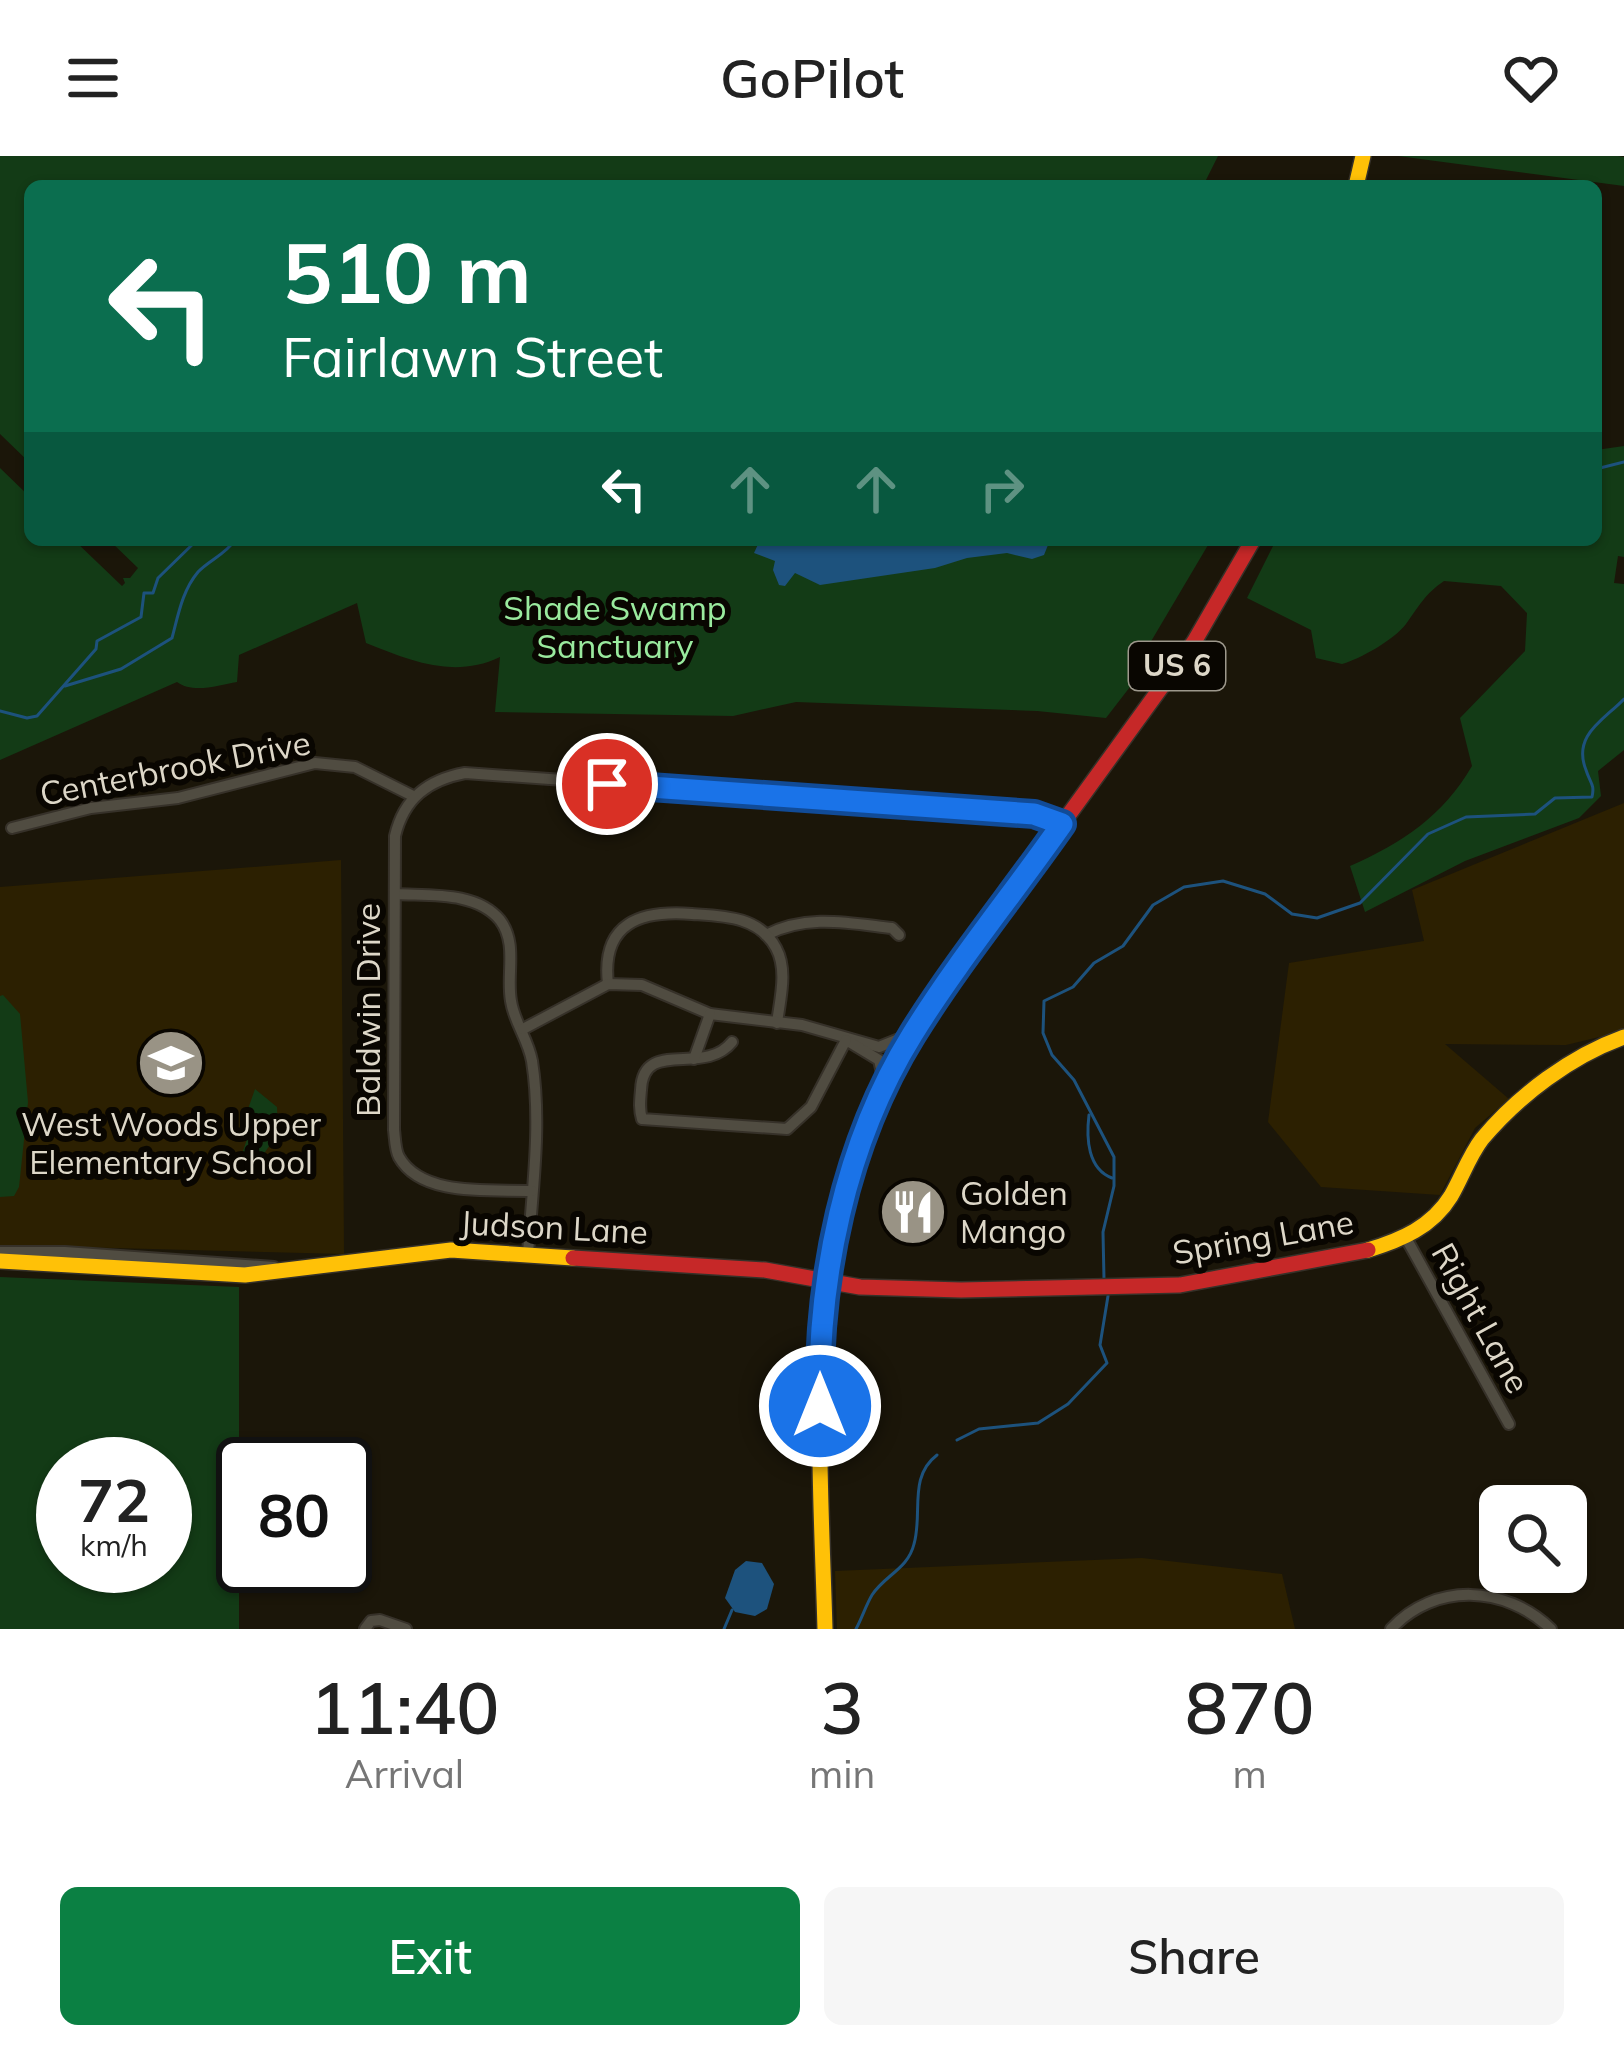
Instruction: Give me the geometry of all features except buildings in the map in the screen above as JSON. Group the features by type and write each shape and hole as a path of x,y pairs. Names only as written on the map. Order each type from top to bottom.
{"main road":[{"name":"US 6","path":"826,1629 819,1358 826,1281 855,1156 913,1034 1194,642 1250,546"},
{"name":"Spring Lane","path":"826,1281 961,1291 1180,1285 1364,1252 1406,1238 1432,1219 1449,1200 1491,1127 1586,1051 1624,1037"},
{"name":"Judson Lane","path":"0,1257 214,1275 254,1274 430,1250 765,1270 826,1281"}],"street":[{"name":"Centerbrook Drive","path":"12,829 91,808 178,798 315,763 355,767 413,796"},
{"path":"413,796 439,778 465,773 1034,814 1062,824"},
{"name":"Baldwin Drive","path":"413,796 400,815 395,836 394,1130 398,1157 418,1177 444,1186 532,1191"},
{"path":"396,894 466,900 499,920 510,945 512,1006 532,1061 528,1254"},
{"path":"608,984 610,947 623,928 643,916 664,912 730,916 748,922 777,949 782,968 777,1023"},
{"path":"766,935 816,920 892,928 899,935"},
{"path":"524,1029 608,984 642,985 710,1014 802,1025 846,1040 879,1060 885,1085"},
{"path":"694,1059 710,1014"},
{"path":"846,1040 879,1047 913,1034"},
{"path":"732,1042 716,1057 658,1061 647,1067 641,1078 642,1119 779,1131 795,1126 811,1107 846,1040"},
{"name":"Right Lane","path":"1406,1238 1509,1424"},
{"path":"1391,1629 1429,1601 1473,1594 1518,1605 1551,1629"},
{"path":"365,1628 380,1620 406,1629"}],"shaded area":[{"path":"1624,803 1624,1031 1566,1045 1445,1044 1509,1099 1475,1128 1440,1195 1321,1187 1268,1122 1289,963 1424,941 1412,890"},
{"name":"West Woods Upper Elementary School","path":"341,860 344,1254 0,1245 0,887"},
{"path":"1142,1558 1282,1574 1295,1629 837,1629 835,1571"}],"green space":[{"path":"0,156 1218,156 1206,180 24,180 24,457 0,434"},
{"path":"1398,156 1624,157 1624,186"},
{"path":"1624,446 1624,557 1618,556 1614,583 1624,584 1624,750 1598,771 1601,796 1579,818 1465,861 1365,912 1350,866 1420,826 1461,784 1472,766 1460,718 1525,651 1527,613 1501,586 1444,581 1401,630 1376,648 1342,664 1316,658 1311,630 1247,598 1273,546 1602,546 1602,449"},
{"name":"Shade Swamp Sanctuary","path":"0,468 24,491 24,546 80,546 122,586 123,578 130,578 138,568 115,546 1207,546 1140,660 1150,661 1106,718 796,702 733,716 495,712 500,657 449,667 383,650 366,643 357,603 239,655 237,682 198,688 177,682 0,760"},
{"path":"0,996 20,1014 28,1102 19,1187 14,1196 0,1197"},
{"path":"255,1089 277,1107 278,1133 259,1161 240,1160 248,1136 240,1132"},
{"path":"0,1277 239,1287 239,1437 216,1437 216,1593 239,1593 239,1629 0,1629"}],"water":[{"path":"757,546 1048,546 1044,555 1032,559 1007,553 820,585 795,573 785,586 779,585 773,570 775,561 754,553"},
{"path":"746,1561 762,1563 774,1584 767,1609 755,1616 735,1612 725,1598 735,1570"}],"waterway":[{"path":"1602,468 1624,462"},
{"path":"0,711 37,716 96,649 97,641 141,617 144,593 153,593 158,578 191,546"},
{"path":"65,686 121,669 172,638 193,579 230,546"},
{"path":"1104,1279 1103,1232 1114,1186 1114,1157 1074,1080 1052,1055 1043,1033 1044,1001 1073,987 1094,963 1123,946 1153,905 1184,887 1223,881 1265,894 1292,914 1317,918 1360,903 1428,834 1466,817 1535,814 1555,798 1592,797 1583,747 1592,729 1624,699"},
{"path":"1089,1115 1093,1160 1112,1178"},
{"path":"957,1440 979,1429 1038,1423 1068,1404 1107,1363 1100,1345 1108,1296"},
{"path":"856,1629 872,1595 911,1553 919,1485 937,1455"},
{"path":"724,1629 732,1610"}],"traffic: slow":[{"path":"1357,180 1363,156"},
{"path":"825,1629 820,1399 833,1252 849,1179 875,1107 911,1035 1049,842"},
{"path":"1368,1250 1404,1237 1435,1216 1482,1139 1529,1092 1566,1066 1624,1037"},
{"path":"0,1261 245,1275 451,1250 573,1258"}],"traffic: jam":[{"path":"1049,842 1194,642 1250,546"},
{"path":"573,1258 765,1270 860,1287 961,1290 1180,1285 1368,1250"}],"place":[{"name":"West Woods Upper Elementary School","path":"171,1063"},
{"name":"Golden Mango","path":"913,1212"}],"route":[{"path":"607,784 1034,814 1062,824 913,1034 855,1156 826,1281 820,1406"}]}
